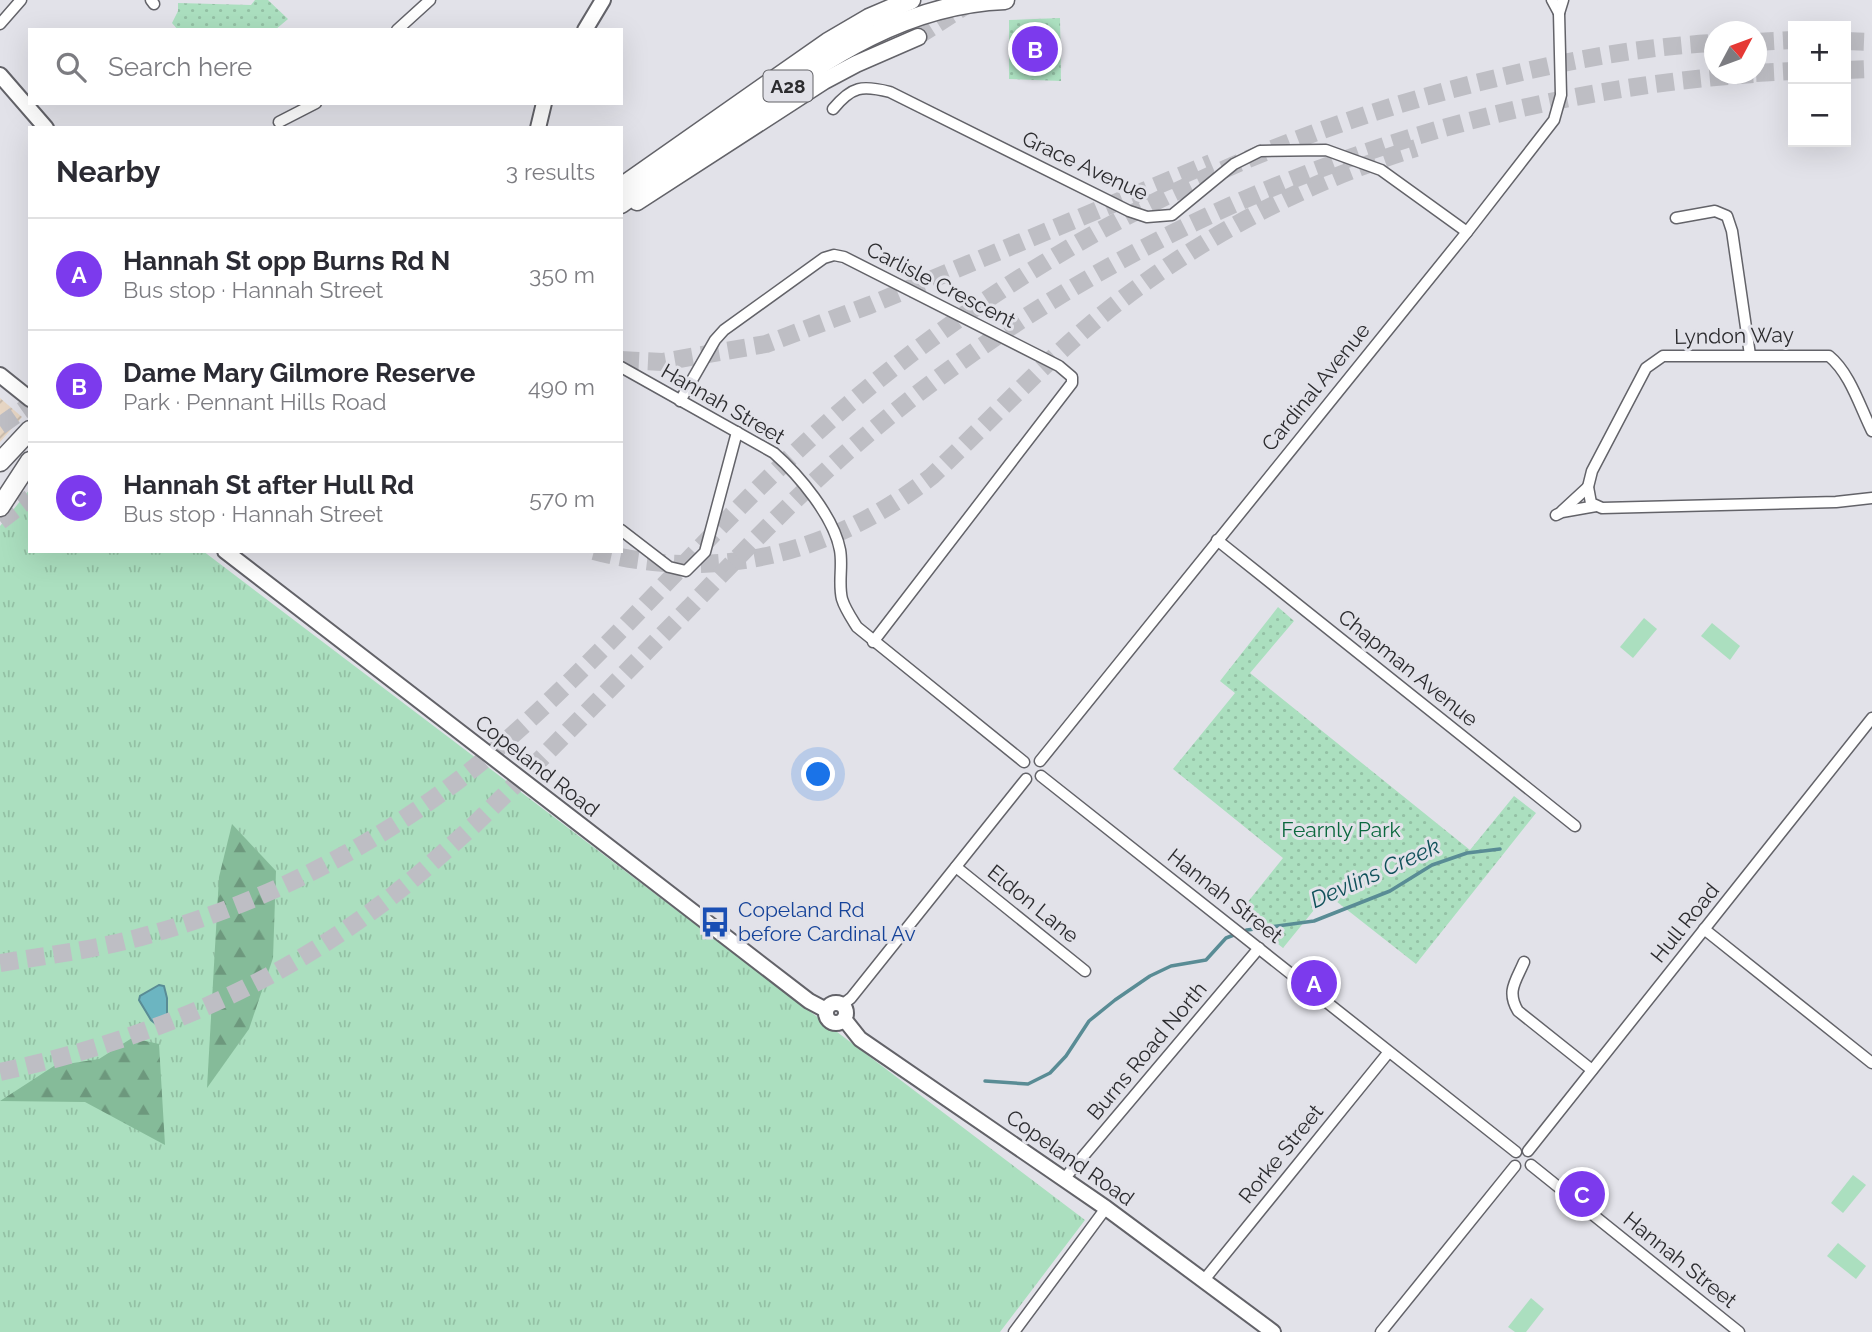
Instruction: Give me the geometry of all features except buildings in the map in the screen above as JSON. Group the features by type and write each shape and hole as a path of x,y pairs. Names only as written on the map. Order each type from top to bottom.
{"highway":[{"name":"A28","path":"623,203 762,104 858,41 934,11 1005,0"},
{"name":"A28","path":"623,186 828,42 905,1"},
{"path":"0,461 28,432"},
{"path":"0,494 28,462"},
{"path":"0,507 28,463"}],"main road":[{"path":"586,28 603,0"},
{"path":"623,212 815,86 856,64 918,37"},
{"path":"0,75 44,126"},
{"path":"538,126 544,105"},
{"path":"0,375 28,396"},
{"name":"Copeland Road","path":"228,553 809,1001 826,1010 833,1003 843,1012 860,1039 1107,1208 1273,1332"}],"street":[{"path":"0,24 22,0"},
{"path":"399,28 430,0"},
{"name":"Cardinal Avenue","path":"1552,0 1559,13"},
{"name":"Cardinal Avenue","path":"1040,761 1467,232 1554,120 1561,95 1559,13 1563,0"},
{"name":"Grace Avenue","path":"834,109 851,91 869,87 890,92 1129,211 1147,217 1172,215 1234,164 1260,151 1326,150 1381,170 1467,232"},
{"path":"279,122 312,105"},
{"path":"1676,218 1715,211 1727,216 1732,231 1750,355"},
{"name":"Carlisle Crescent","path":"680,401 724,330 824,258 834,255 844,257 1077,375 873,642"},
{"name":"Lyndon Way","path":"1872,431 1837,362 1829,356 1670,356 1653,361 1634,387 1592,471 1588,487 1559,514 1596,506 1836,502 1872,498"},
{"name":"Hannah Street","path":"623,369 774,453 782,460 831,525 840,550 842,598 857,627 1024,762"},
{"path":"623,532 669,566 686,571 705,552 737,432"},
{"path":"1588,487 1590,501 1596,506"},
{"name":"Chapman Avenue","path":"1217,540 1575,826"},
{"name":"Hull Road","path":"1528,1151 1872,719"},
{"path":"1031,759 1040,761 1044,769 1041,776 1036,780 1027,779 1022,769 1024,762 1031,759"},
{"name":"Hannah Street","path":"1041,776 1516,1152"},
{"path":"843,1012 851,998 1027,779"},
{"name":"Eldon Lane","path":"956,867 1085,971"},
{"path":"1704,929 1872,1063"},
{"name":"Burns Road North","path":"1064,1179 1259,948"},
{"path":"1524,962 1512,989 1511,1000 1518,1011 1592,1070"},
{"name":"Rorke Street","path":"1204,1280 1388,1053"},
{"path":"1521,1149 1528,1151 1532,1157 1531,1165 1522,1169 1516,1166 1513,1159 1516,1152 1521,1149"},
{"name":"Hannah Street","path":"1531,1165 1739,1332"},
{"path":"1381,1332 1516,1166"},
{"path":"1014,1332 1107,1208"}],"shaded area":[{"path":"0,398 22,417 0,442"}],"green space":[{"path":"255,0 268,0 288,19 277,28 176,28 172,23 178,11 178,3 251,5"},
{"path":"1060,18 1061,81 1009,79 1009,20"},
{"path":"28,491 28,553 206,553 1085,1220 1000,1332 0,1332 0,526"},
{"name":"Fearnly Park","path":"1278,607 1294,621 1250,673 1470,850 1514,796 1536,813 1416,964 1327,894 1283,948 1239,913 1283,858 1173,769 1235,693 1220,681"},
{"path":"1644,618 1657,629 1633,658 1620,647"},
{"path":"1712,623 1740,646 1730,660 1701,636"},
{"path":"232,824 276,871 273,958 249,1029 207,1088 219,877"},
{"path":"132,1038 159,1044 165,1145 85,1102 0,1101 54,1066 99,1059"},
{"path":"1853,1175 1866,1185 1843,1213 1831,1203"},
{"path":"1838,1243 1866,1266 1856,1279 1827,1256"},
{"path":"1531,1298 1544,1309 1526,1332 1515,1332 1508,1327"}],"water":[{"path":"159,985 164,986 167,998 167,1025 162,1029 151,1020 139,1000 140,996"}],"waterway":[{"name":"Devlins Creek","path":"985,1081 1028,1084 1050,1073 1066,1056 1089,1021 1115,1000 1150,976 1171,966 1206,960 1226,938 1247,930 1314,921 1390,891 1432,865 1467,853 1500,849"}],"tunnel":[{"path":"918,37 970,4"},
{"path":"1767,41 1788,40"},
{"path":"1851,41 1872,42"},
{"path":"0,963 148,935 242,903 334,860 420,808 499,747 544,706 759,487 849,404 921,347 995,294 1073,246 1154,202 1237,164 1322,130 1409,102 1551,65 1632,51 1704,44"},
{"path":"1851,70 1872,69"},
{"path":"1767,72 1788,71"},
{"path":"0,1072 99,1046 195,1011 286,967 372,911 474,825 832,465 951,369 1053,300 1161,239 1273,187 1389,145 1508,111 1630,88 1704,80"},
{"path":"604,553 684,564 729,562 772,555 855,525 894,503 932,476 1080,334 1174,262 1212,238 1291,196 1332,178 1416,148"},
{"path":"623,360 662,362 766,344 870,305 1211,163"},
{"path":"0,426 28,406"},
{"path":"0,521 28,500"}],"place":[{"name":"Dame Mary Gilmore Reserve","path":"1035,49"},
{"name":"Copeland Rd before Cardinal Av","path":"715,922"},
{"name":"Hannah St opp Burns Rd N","path":"1314,983"},
{"name":"Hannah St after Hull Rd","path":"1582,1194"}]}
